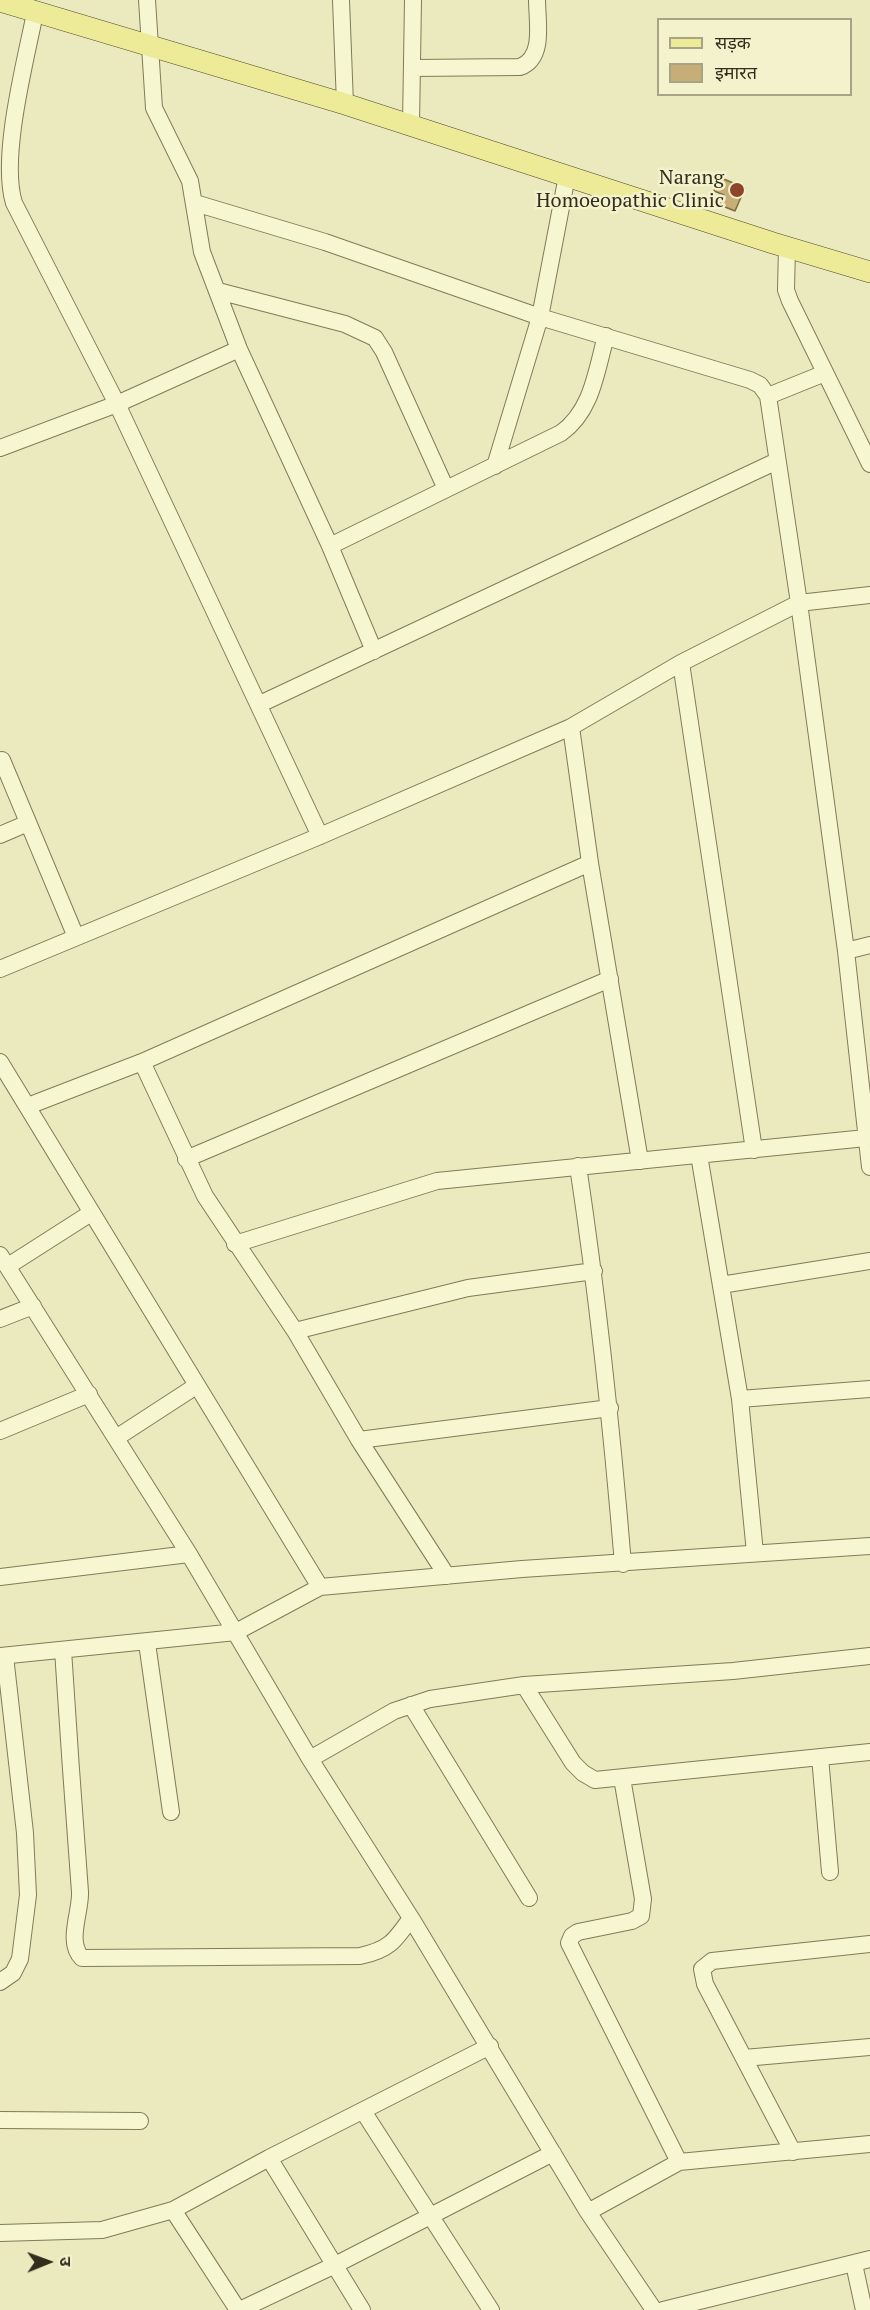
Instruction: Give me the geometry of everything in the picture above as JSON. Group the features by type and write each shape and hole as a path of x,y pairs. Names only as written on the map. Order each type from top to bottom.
{"main road":[{"path":"0,1 345,104 870,272"}],"street":[{"path":"147,0 154,108 190,181 202,252 239,349 330,546 374,651"},
{"path":"341,0 345,104"},
{"path":"411,125 413,0"},
{"path":"412,68 520,67 531,63 535,57 537,42 537,0"},
{"path":"34,13 5,146 9,188 14,203 117,404 260,704 320,836"},
{"path":"495,466 540,317 567,176"},
{"path":"195,203 324,242 540,317 750,380 760,385 768,396 799,603 846,951 864,1061 866,1138 870,1167"},
{"path":"787,247 786,290 870,464"},
{"path":"218,291 345,324 375,338 384,352 446,489"},
{"path":"330,546 561,433 579,419 586,406 606,336"},
{"path":"0,448 117,404 239,349"},
{"path":"768,396 825,373"},
{"path":"260,704 777,461"},
{"path":"0,969 320,836 571,727 681,663 799,603 870,595"},
{"path":"681,663 754,1150"},
{"path":"571,727 590,863 640,1161"},
{"path":"2,760 76,938"},
{"path":"0,835 28,823"},
{"path":"28,1106 142,1062 590,863"},
{"path":"846,951 870,945"},
{"path":"186,1159 610,979"},
{"path":"0,1062 320,1587"},
{"path":"142,1062 186,1159 235,1244 295,1331 359,1440 447,1576"},
{"path":"235,1244 436,1181 866,1138"},
{"path":"699,1155 740,1399 755,1553"},
{"path":"578,1166 594,1271 610,1408 623,1564"},
{"path":"91,1213 4,1261 189,1554 310,1759 490,2046 588,2212 654,2310"},
{"path":"721,1285 870,1261"},
{"path":"295,1331 468,1288 594,1271"},
{"path":"0,1318 33,1306"},
{"path":"116,1438 196,1386"},
{"path":"740,1399 870,1389"},
{"path":"0,1431 89,1394"},
{"path":"359,1440 610,1408"},
{"path":"0,1982 13,1973 20,1959 28,1895 25,1833 2,1656 147,1643 236,1632 320,1587 870,1546"},
{"path":"0,1577 189,1554"},
{"path":"147,1643 171,1812"},
{"path":"63,1650 80,1896 74,1942 82,1958 360,1956 380,1952 389,1946 411,1918"},
{"path":"310,1759 394,1711 430,1699 524,1685 733,1671 870,1656"},
{"path":"524,1685 573,1763 595,1780 870,1752"},
{"path":"411,1705 529,1898"},
{"path":"820,1757 830,1872"},
{"path":"622,1778 643,1899 641,1916 578,1932 572,1936 569,1943 679,2162"},
{"path":"793,2152 705,1984 702,1969 712,1961 870,1944"},
{"path":"0,2233 102,2230 173,2210 269,2158 490,2046"},
{"path":"744,2058 870,2047"},
{"path":"363,2111 491,2310"},
{"path":"0,2120 140,2121"},
{"path":"588,2212 679,2162 870,2144"},
{"path":"173,2210 239,2310 335,2265 553,2153"},
{"path":"269,2158 362,2310"},
{"path":"663,2310 862,2261 864,2310"}],"building":[{"path":"719,177 745,188 735,211 720,205 724,195 714,191"}],"place":[{"name":"Narang Homoeopathic Clinic","path":"737,190"}]}
